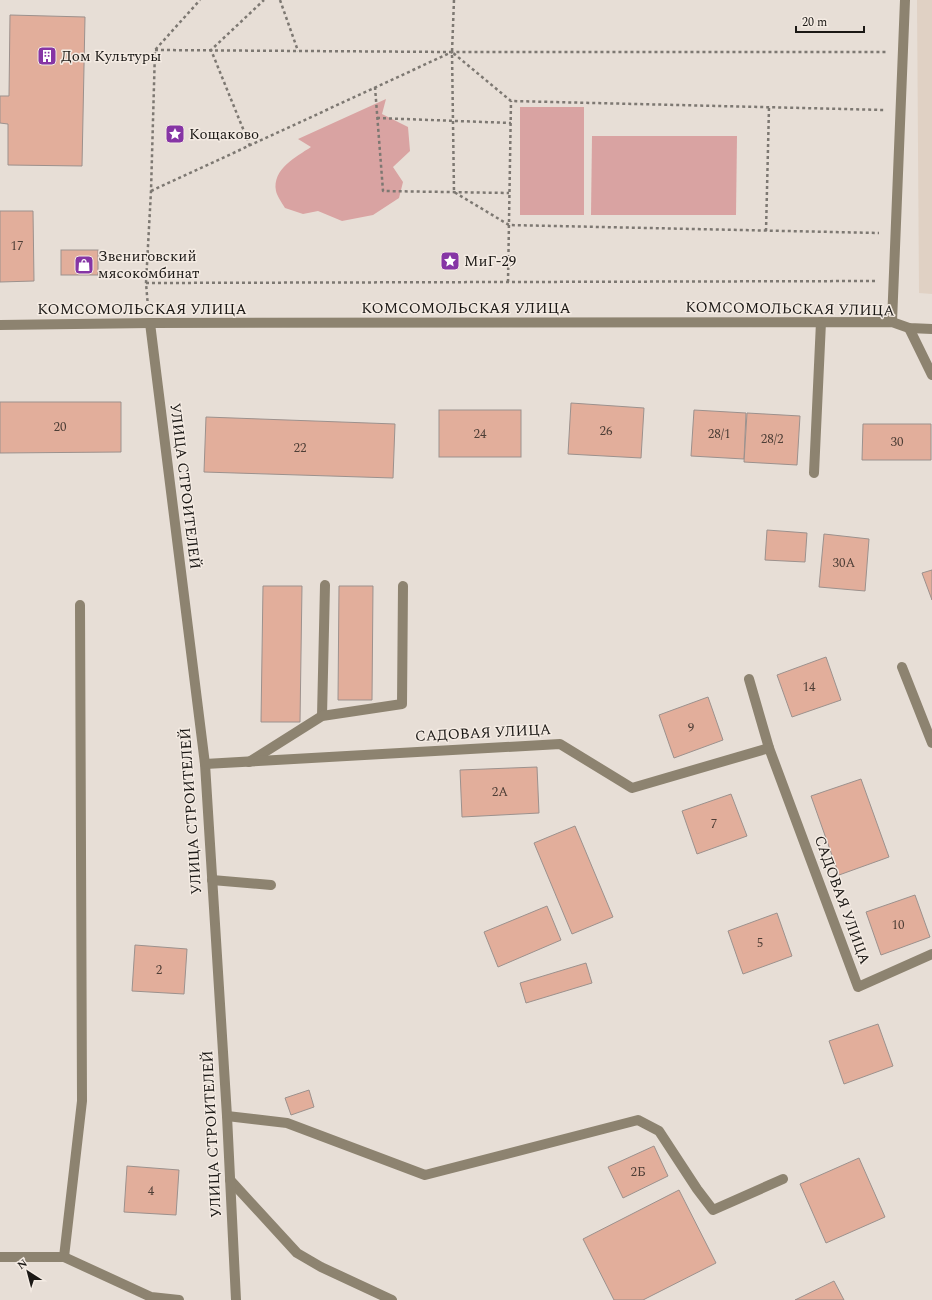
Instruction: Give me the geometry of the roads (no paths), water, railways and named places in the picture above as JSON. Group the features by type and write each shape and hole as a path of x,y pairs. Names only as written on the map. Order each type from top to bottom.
{"street":[{"path":"892,322 905,0"},
{"path":"814,474 821,322"},
{"name":"КОМСОМОЛЬСКАЯ УЛИЦА","path":"0,324 892,322 909,328 932,329"},
{"name":"УЛИЦА СТРОИТЕЛЕЙ","path":"150,323 205,764 227,1116 236,1300"},
{"path":"909,328 932,375"},
{"path":"322,716 325,585"},
{"path":"249,762 322,716 402,704 403,586"},
{"path":"64,1257 82,1101 80,605"},
{"path":"902,667 932,743"},
{"name":"САДОВАЯ УЛИЦА","path":"750,679 769,748 858,987 932,954"},
{"name":"САДОВАЯ УЛИЦА","path":"205,764 560,744 632,788 769,748"},
{"path":"212,880 271,885"},
{"path":"227,1116 287,1123 425,1175 638,1120 659,1131 697,1189 713,1210 783,1178"},
{"path":"230,1180 297,1253 321,1267 392,1300"},
{"path":"0,1257 64,1257 151,1297 179,1300"}],"place":[{"name":"Дом Культуры","path":"47,56"},
{"name":"Кощаково","path":"175,134"},
{"name":"МиГ-29","path":"450,261"},
{"name":"Звениговский мясокомбинат","path":"84,265"}]}
